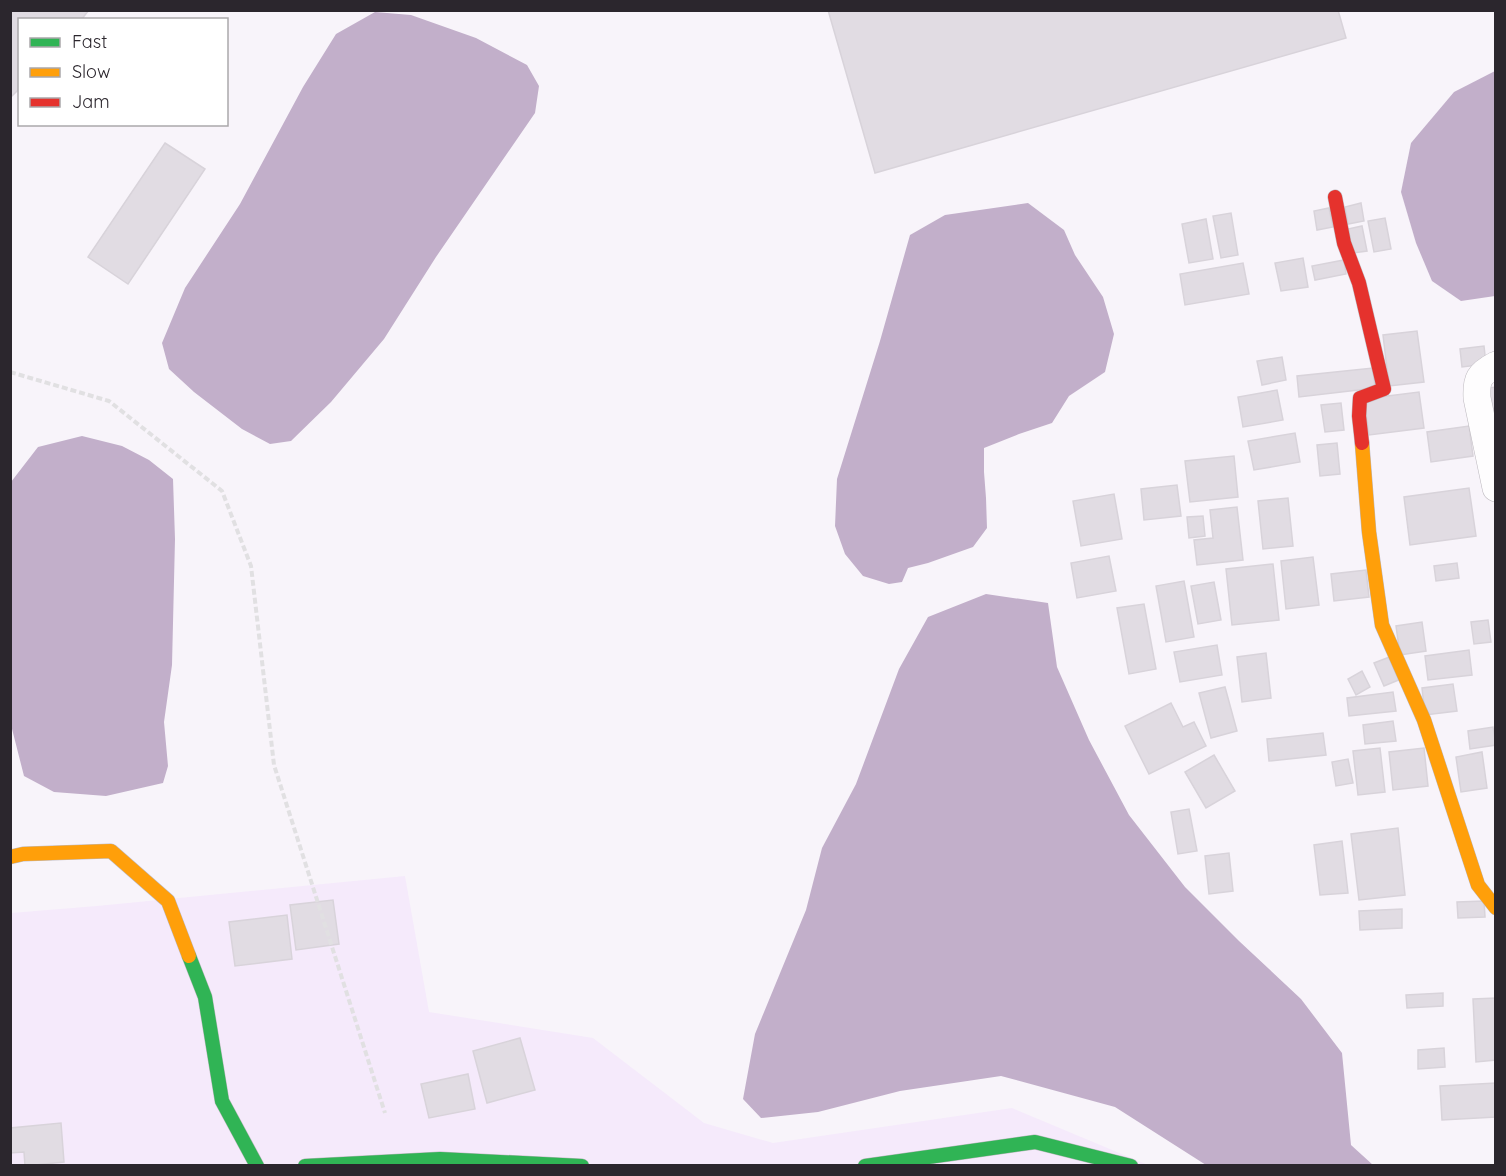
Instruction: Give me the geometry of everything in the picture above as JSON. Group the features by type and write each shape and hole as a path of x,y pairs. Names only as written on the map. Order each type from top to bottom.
{"street":[{"path":"1335,197 1344,243 1359,283 1384,389 1360,398 1359,416 1369,532 1382,625 1424,720 1478,885 1496,908"},
{"path":"1496,365 1485,371 1476,383 1477,398 1496,488"},
{"path":"10,857 23,854 111,851 168,901 205,997 222,1101 257,1166"},
{"path":"865,1166 1035,1142 1131,1166"},
{"path":"304,1166 440,1160 582,1166"}],"path":[{"path":"10,372 109,401 222,491 251,566 274,765 385,1113"}],"shaded area":[{"path":"375,12 411,15 476,38 527,65 539,86 535,113 436,257 384,339 331,402 291,441 270,444 242,429 194,392 169,369 162,343 185,288 240,204 303,87 336,34"},
{"path":"1495,71 1495,296 1461,301 1432,281 1416,243 1401,192 1411,143 1454,92"},
{"path":"1028,203 1064,230 1075,255 1103,297 1114,334 1105,372 1069,396 1052,423 984,448 987,528 973,547 908,568 902,582 889,584 863,576 845,554 835,526 837,479 910,235 945,215"},
{"path":"82,436 122,446 149,460 173,479 175,539 172,665 164,722 168,766 163,783 106,796 54,792 24,776 10,721 11,482 38,447"},
{"path":"986,594 1048,603 1057,667 1089,740 1129,815 1185,887 1301,999 1342,1053 1351,1145 1373,1165 1206,1165 1115,1107 1001,1076 900,1091 818,1112 761,1118 743,1099 755,1034 806,910 822,848 856,784 899,669 928,617"},
{"path":"405,876 429,1012 593,1038 704,1123 773,1143 1012,1108 1148,1165 11,1166 11,913"}],"building":[{"path":"10,10 89,10 83,18 18,18 18,90 10,98"},
{"path":"828,10 1338,10 1346,38 875,173"},
{"path":"165,143 205,169 128,284 88,257"},
{"path":"1361,203 1364,221 1348,224 1345,207"},
{"path":"1329,208 1333,227 1317,230 1314,211"},
{"path":"1231,213 1238,255 1221,258 1213,216"},
{"path":"1385,218 1391,249 1374,252 1368,221"},
{"path":"1206,219 1213,259 1189,263 1182,224"},
{"path":"1362,226 1367,251 1353,253 1348,229"},
{"path":"1303,258 1308,287 1281,291 1275,263"},
{"path":"1344,260 1346,274 1315,280 1312,266"},
{"path":"1243,263 1249,294 1185,305 1180,274"},
{"path":"1417,331 1424,382 1389,386 1383,335"},
{"path":"1484,346 1486,364 1462,367 1460,349"},
{"path":"1282,357 1286,380 1262,385 1257,361"},
{"path":"1373,368 1375,388 1299,397 1297,376"},
{"path":"1496,387 1495,439 1489,388"},
{"path":"1277,390 1283,420 1243,427 1238,397"},
{"path":"1419,392 1424,428 1369,435 1364,399"},
{"path":"1341,403 1344,430 1325,432 1321,405"},
{"path":"1469,426 1473,456 1431,462 1427,432"},
{"path":"1295,433 1300,462 1254,470 1248,441"},
{"path":"1337,443 1340,474 1320,476 1317,445"},
{"path":"1234,456 1238,497 1190,502 1185,461"},
{"path":"1177,485 1181,516 1144,520 1141,489"},
{"path":"1469,488 1476,536 1410,545 1404,497"},
{"path":"1114,494 1122,539 1081,546 1073,501"},
{"path":"1288,498 1293,546 1263,549 1258,501"},
{"path":"1237,507 1243,560 1197,565 1194,540 1213,538 1210,510"},
{"path":"1203,516 1205,536 1189,538 1187,517"},
{"path":"1109,556 1116,591 1077,598 1071,563"},
{"path":"1313,557 1319,605 1286,609 1281,561"},
{"path":"1457,563 1459,578 1436,581 1434,566"},
{"path":"1273,564 1279,620 1232,625 1226,569"},
{"path":"1366,570 1369,597 1334,601 1331,574"},
{"path":"1184,581 1194,637 1166,642 1156,586"},
{"path":"1214,582 1221,620 1198,624 1191,586"},
{"path":"1144,604 1156,669 1129,674 1117,608"},
{"path":"1488,620 1491,642 1474,644 1471,622"},
{"path":"1422,622 1426,651 1400,655 1396,626"},
{"path":"1217,645 1222,675 1180,682 1174,652"},
{"path":"1469,650 1472,675 1428,680 1425,656"},
{"path":"1266,653 1271,698 1242,702 1237,657"},
{"path":"1392,656 1401,679 1384,686 1374,663"},
{"path":"1362,671 1370,687 1356,695 1348,679"},
{"path":"1453,684 1457,711 1425,715 1422,688"},
{"path":"1225,687 1237,731 1211,738 1199,693"},
{"path":"1393,692 1396,711 1349,716 1347,698"},
{"path":"1171,703 1183,727 1194,722 1206,746 1149,774 1125,726"},
{"path":"1393,721 1396,741 1365,744 1363,725"},
{"path":"1493,727 1496,745 1470,749 1468,731"},
{"path":"1323,733 1326,755 1269,761 1267,739"},
{"path":"1380,748 1385,792 1358,795 1353,751"},
{"path":"1424,748 1428,786 1393,790 1389,752"},
{"path":"1482,752 1487,788 1461,792 1456,757"},
{"path":"1214,755 1235,791 1206,808 1185,772"},
{"path":"1348,759 1353,783 1336,786 1332,762"},
{"path":"1189,809 1197,851 1178,854 1171,812"},
{"path":"1398,828 1405,895 1359,900 1351,834"},
{"path":"1342,841 1348,893 1320,895 1314,845"},
{"path":"1229,853 1233,891 1209,894 1205,856"},
{"path":"333,900 339,944 296,950 290,905"},
{"path":"1484,901 1485,917 1458,918 1457,902"},
{"path":"1402,909 1402,928 1360,930 1359,911"},
{"path":"287,915 292,959 235,966 229,922"},
{"path":"1443,993 1443,1006 1407,1008 1406,995"},
{"path":"1496,998 1496,1060 1476,1062 1473,999"},
{"path":"520,1038 535,1090 487,1103 473,1051"},
{"path":"1444,1048 1445,1067 1418,1069 1418,1050"},
{"path":"468,1074 475,1109 429,1118 421,1084"},
{"path":"1496,1083 1496,1117 1442,1120 1440,1086"},
{"path":"61,1123 64,1162 25,1166 24,1152 10,1153 10,1128"}],"traffic: fast":[{"path":"189,956 205,997 222,1101 257,1166"},
{"path":"865,1166 1035,1142 1131,1166"},
{"path":"305,1166 440,1159 582,1166"}],"traffic: slow":[{"path":"1362,443 1369,532 1382,625 1424,720 1478,885 1496,908"},
{"path":"10,857 23,854 111,851 168,901 189,956"}],"traffic: jam":[{"path":"1335,197 1344,243 1359,283 1384,389 1360,398 1362,443"}]}
